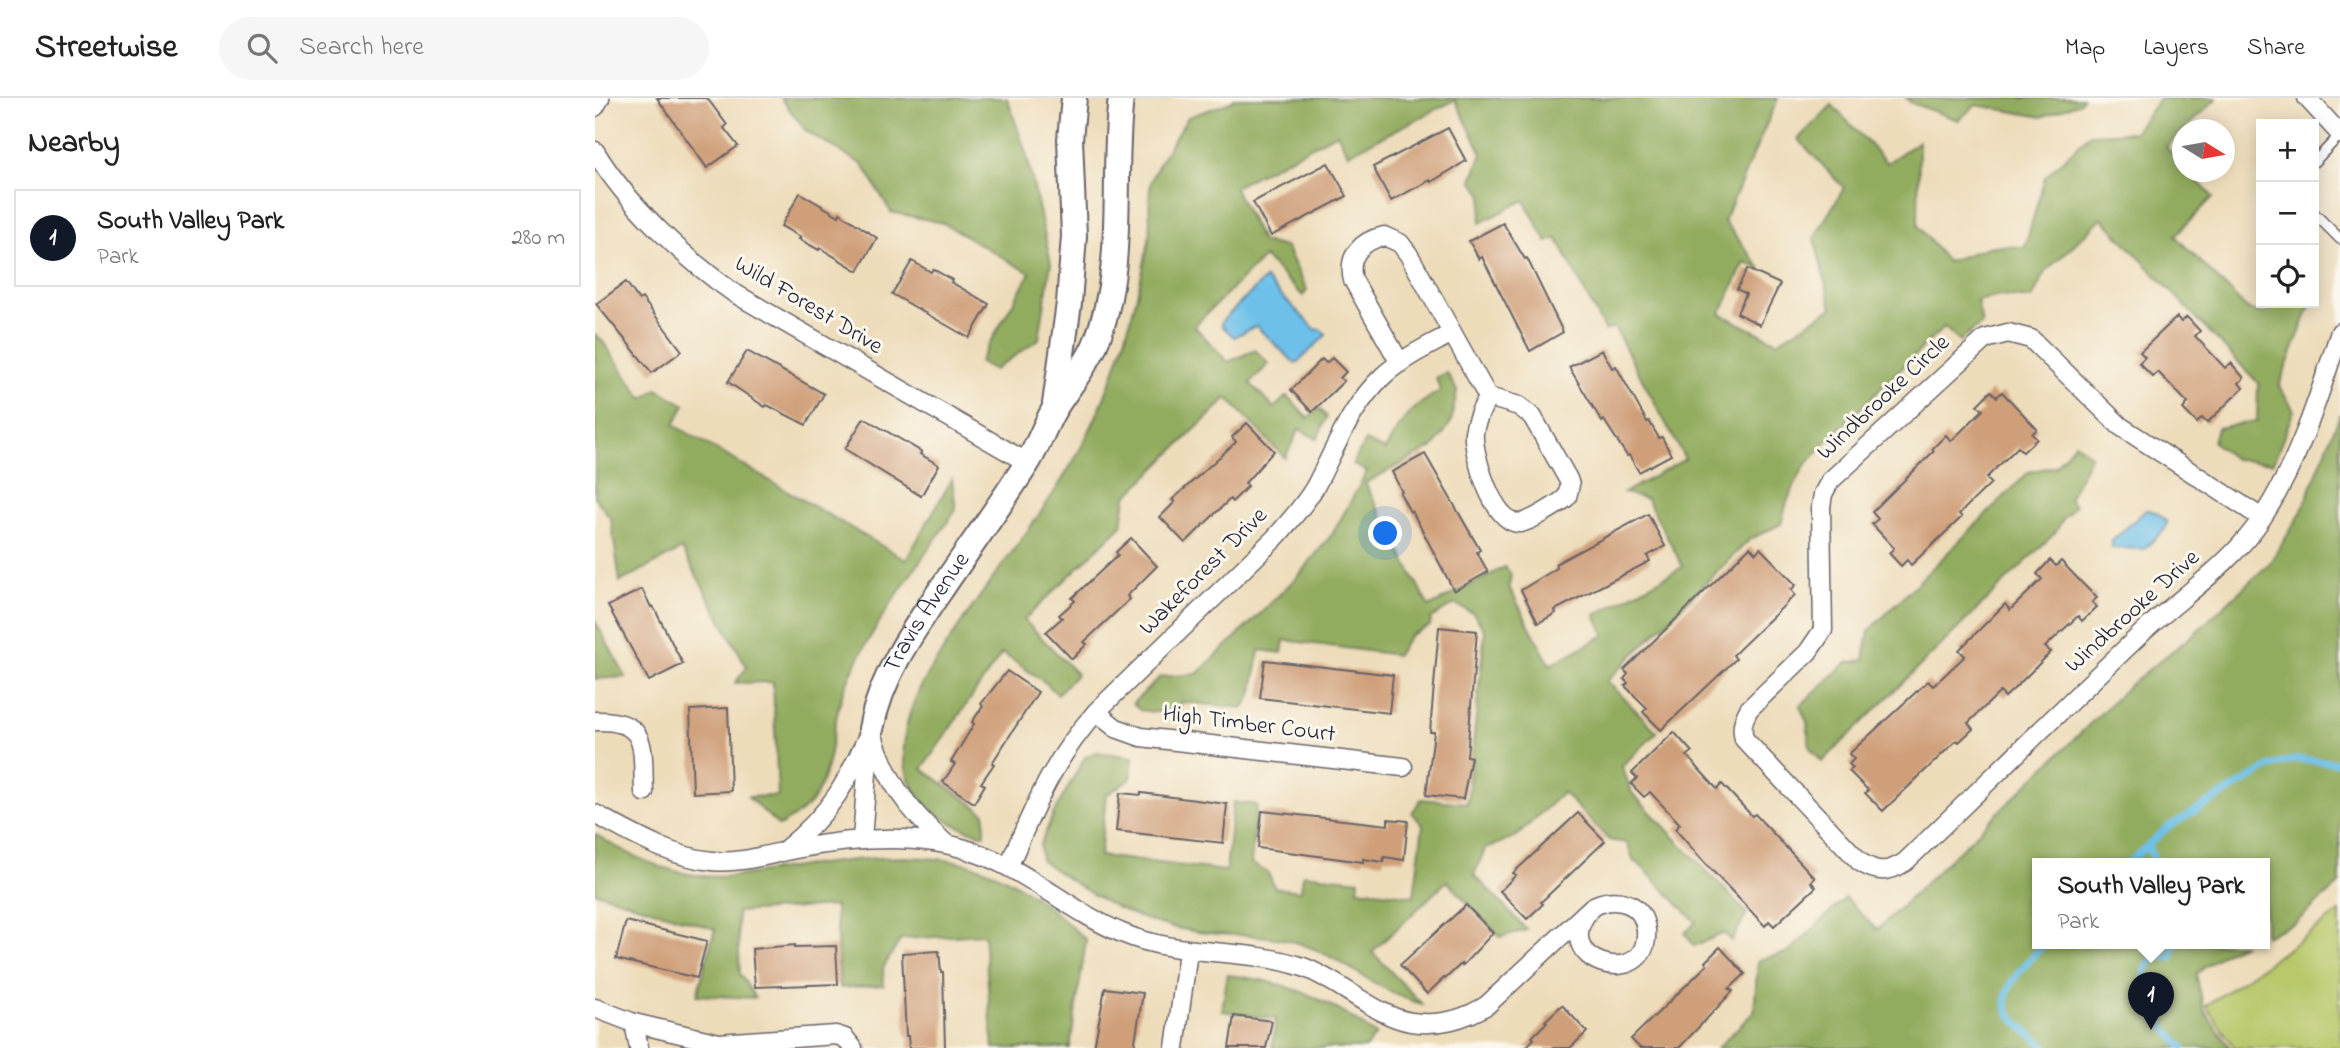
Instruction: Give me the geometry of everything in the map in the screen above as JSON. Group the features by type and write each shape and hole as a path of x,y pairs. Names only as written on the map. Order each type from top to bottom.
{"street":[{"path":"595,107 600,98"},
{"name":"Travis Avenue","path":"1054,410 1069,303 1074,236 1070,139 1074,98"},
{"name":"Travis Avenue","path":"862,840 871,729 875,708 896,659 920,619 1028,463 1054,410 1094,346 1106,309 1113,266 1116,136 1121,98"},
{"path":"2307,98 2340,134"},
{"name":"Wild Forest Drive","path":"595,151 651,221 713,278 734,293 1028,463"},
{"path":"1400,363 1353,279 1350,268 1352,257 1358,249 1367,242 1384,236 1400,243 1488,397 1519,406 1532,416 1570,485 1567,497 1526,522 1513,522 1502,514 1477,465 1474,431 1488,397"},
{"name":"Windbrooke Drive","path":"1883,872 1906,862 2144,632 2224,564 2262,518 2287,473 2340,332"},
{"name":"Wakeforest Drive","path":"1009,865 1041,792 1058,761 1096,712 1275,538 1314,488 1338,439 1361,401 1384,374 1452,333"},
{"name":"Windbrooke Circle","path":"1883,872 1870,869 1860,862 1749,747 1741,729 1749,709 1808,652 1823,630 1821,507 1823,494 1840,470 1985,338 2008,333 2031,339 2041,346 2096,405 2120,426 2262,518"},
{"name":"High Timber Court","path":"1096,712 1116,728 1141,737 1403,767"},
{"path":"595,721 624,723 639,737 644,792"},
{"path":"871,729 877,750 897,793 945,843"},
{"path":"783,851 812,828 838,794 871,729"},
{"path":"595,814 676,854 713,861 749,859 783,851 862,840 931,840 945,843 1009,865 1102,925 1147,942 1188,951 1251,955 1305,968 1332,980 1394,1017 1410,1022 1443,1022 1473,1014 1487,1005 1592,907"},
{"path":"1175,1048 1188,951"},
{"path":"595,1008 634,1023 723,1045 836,1035 845,1038 853,1048"},
{"path":"634,1023 639,1048"}],"lane":[{"path":"2319,157 2340,134"},
{"path":"2319,218 2340,239"}],"green space":[{"path":"781,98 1007,98 1026,153 1051,263 1039,339 994,370 979,362 1030,273 943,223 891,212 863,165 806,131"},
{"path":"1234,98 1778,98 1724,221 1762,270 1745,262 1720,314 1777,342 1832,308 1814,238 1844,188 1798,139 1832,105 1887,163 1919,141 1918,226 1947,262 1991,246 2025,247 2045,177 2090,134 2134,132 2160,98 2217,98 2195,119 2172,119 2172,141 2166,147 2172,154 2172,182 2199,182 2213,197 2175,236 2247,309 2265,314 2273,308 2309,308 2279,386 2294,410 2273,463 2234,459 2213,442 2217,428 2257,421 2258,383 2102,218 2045,272 2032,299 1999,296 1977,301 1982,324 1959,341 1944,327 1826,442 1804,467 1788,499 1781,524 1750,539 1607,681 1657,732 1622,766 1632,793 1747,913 1732,941 1724,933 1694,946 1685,933 1696,922 1634,862 1627,843 1609,840 1563,792 1517,836 1485,849 1474,875 1527,930 1500,937 1447,881 1372,952 1422,1004 1406,999 1330,957 1298,943 1273,938 1198,932 1134,915 1096,896 1041,860 1040,845 1054,813 1085,757 1096,752 1133,757 1131,779 1106,795 1100,856 1226,871 1233,802 1257,805 1251,863 1268,873 1275,888 1301,891 1303,874 1359,880 1358,889 1414,896 1423,825 1412,813 1421,799 1467,803 1485,631 1473,613 1455,604 1431,618 1430,626 1410,635 1397,655 1284,640 1282,653 1259,650 1253,692 1244,708 1181,702 1179,715 1140,710 1133,703 1160,677 1197,674 1300,574 1333,533 1367,472 1353,464 1365,441 1385,450 1408,415 1440,391 1436,377 1447,373 1457,391 1451,422 1435,446 1365,483 1429,607 1505,567 1511,574 1509,587 1550,665 1605,635 1595,615 1683,567 1647,499 1624,493 1685,459 1614,327 1605,331 1557,238 1547,242 1524,200 1480,223 1483,195 1472,180 1482,153 1455,100 1348,154 1337,133 1234,187 1262,242 1286,247 1307,290 1303,296 1264,257 1194,326 1228,362 1255,350 1269,364 1250,383 1274,408 1287,396 1308,418 1319,408 1327,417 1317,439 1299,429 1285,458 1227,398 1126,497 1122,525 1024,620 1077,674 1057,694 1046,683 1002,653 922,769 985,813 985,835 953,823 927,805 909,779 905,763 906,729 922,685 938,657 1053,494 1082,446 1105,397 1131,320 1143,267 1150,232 1150,191 1156,169 1188,117 1231,102"},
{"path":"1906,98 2083,98 2081,102 2042,117 1976,105 1958,120 1911,103"},
{"path":"595,335 601,339 643,399 657,389 685,405 674,425 906,560 952,479 956,510 868,640 845,687 827,766 818,791 796,816 779,826 748,797 778,796 773,682 735,683 747,667 682,549 620,582 611,519 595,497"},
{"path":"2340,414 2340,883 2295,923 2270,934 2270,858 2032,858 2032,949 2233,949 2196,974 2204,1010 2230,1048 1717,1048 1754,1012 1758,960 1789,952 1845,898 1877,930 2132,683 2195,633 2269,564 2301,513"},
{"path":"2075,443 2091,455 2069,499 2075,506 2064,517 2055,533 1822,762 1810,748 1807,722 1800,706 1846,663 1864,660 1869,631 2029,472 2055,466"},
{"path":"595,621 626,677 595,679"},
{"path":"595,834 646,861 674,871 713,877 852,860 902,857 950,860 988,870 1033,896 1086,940 1070,1048 993,1048 984,934 901,939 883,968 884,985 840,988 835,906 737,912 740,974 755,998 697,995 715,929 595,892"},
{"path":"2340,912 2340,1048 2235,1048 2206,1006"},
{"path":"1227,975 1270,982 1306,994 1341,1011 1376,1035 1365,1048 1272,1048 1276,1019 1222,1011"}],"water":[{"path":"1265,279 1316,330 1320,329 1326,335 1296,364 1256,326 1234,337 1221,325"},
{"path":"2146,510 2163,518 2167,523 2165,529 2144,549 2112,548 2112,541"}],"building":[{"path":"657,98 707,98 727,125 724,128 738,146 707,168"},
{"path":"1448,128 1466,161 1391,201 1373,167"},
{"path":"1328,163 1347,196 1271,236 1253,202"},
{"path":"800,193 839,216 840,213 877,238 858,271 820,248 819,250 799,239 801,237 781,226"},
{"path":"1503,223 1525,259 1527,258 1563,332 1530,351 1482,257 1479,259 1469,241"},
{"path":"912,261 931,272 933,269 989,304 969,338 892,294"},
{"path":"1747,269 1780,284 1760,325 1737,313 1746,294 1737,289"},
{"path":"626,282 639,300 642,298 682,351 652,373 596,304"},
{"path":"2177,317 2181,322 2187,317 2200,331 2195,336 2225,368 2231,363 2244,378 2239,383 2243,388 2207,423 2202,418 2197,423 2183,409 2188,403 2158,372 2153,377 2139,363 2145,357 2140,352"},
{"path":"1602,350 1612,368 1616,366 1647,422 1649,421 1659,438 1662,437 1671,455 1639,472 1604,420 1602,422 1569,367"},
{"path":"747,351 824,394 806,425 767,405 765,407 728,382"},
{"path":"1332,358 1346,372 1340,378 1344,381 1312,412 1291,390 1322,359 1326,363"},
{"path":"1991,391 1997,397 2002,392 2037,429 2032,434 2037,439 2023,452 2018,447 1986,478 1991,483 1959,514 1962,517 1911,565 1907,560 1901,566 1889,553 1894,548 1872,524 1878,519 1872,512 1934,451 1932,449 1946,435 1951,441 1983,410 1977,405"},
{"path":"864,418 939,465 921,496 845,449"},
{"path":"1247,423 1274,451 1245,483 1248,486 1232,502 1230,499 1185,543 1160,517 1175,502 1172,500 1236,442 1232,437"},
{"path":"1425,454 1480,550 1477,552 1488,572 1454,591 1400,493 1402,492 1392,472"},
{"path":"1648,514 1665,546 1647,556 1650,561 1555,610 1556,613 1538,623 1521,590 1557,568 1555,564"},
{"path":"1131,538 1157,566 1127,596 1130,599 1084,642 1087,644 1072,659 1046,632 1062,618 1059,615 1075,601 1072,598 1118,555 1116,552"},
{"path":"1750,547 1756,553 1760,548 1796,585 1791,590 1795,595 1733,655 1736,659 1661,730 1643,712 1647,708 1625,686 1628,683 1624,679 1628,674 1624,670"},
{"path":"2050,560 2056,566 2061,561 2097,598 2092,602 2097,607 2082,621 2078,616 2045,647 2051,652 2005,697 2000,692 1968,723 1973,729 1959,742 1957,740 1883,811 1865,793 1868,790 1849,771 1853,768 1849,764 1854,759 1849,754 1928,681 1933,686 1965,656 1959,650 2005,604 2010,610 2042,579 2037,574"},
{"path":"642,589 683,664 649,681 608,606"},
{"path":"1439,627 1477,631 1467,756 1471,757 1463,799 1426,795 1434,732 1430,732"},
{"path":"1265,660 1393,675 1389,713 1260,698"},
{"path":"1007,671 1038,692 992,763 994,764 981,783 985,785 974,803 943,782 955,764 951,762 974,724 972,722 983,706 981,704"},
{"path":"728,708 731,791 693,793 690,710"},
{"path":"1674,732 1692,752 1687,756 1717,789 1722,784 1752,816 1755,814 1815,878 1811,882 1816,887 1774,926 1769,921 1765,926 1704,862 1675,829 1680,824 1650,792 1644,797 1631,784 1637,778 1632,773"},
{"path":"1120,793 1141,793 1227,804 1223,843 1116,831"},
{"path":"1262,811 1388,825 1388,819 1408,821 1404,860 1384,857 1383,862 1363,859 1363,862 1258,848"},
{"path":"1578,813 1605,841 1541,902 1543,904 1527,919 1500,891 1516,875 1513,873"},
{"path":"1466,905 1493,933 1462,966 1461,964 1427,994 1400,965"},
{"path":"626,921 707,941 697,978 616,959"},
{"path":"795,945 836,946 838,984 755,987 752,949"},
{"path":"1720,947 1745,974 1729,989 1733,991 1679,1048 1640,1048 1631,1039 1707,965 1705,962"},
{"path":"939,951 943,972 945,1048 909,1048 906,1036 902,953"},
{"path":"1105,988 1143,993 1134,1048 1094,1048"},
{"path":"1562,1005 1587,1032 1570,1048 1525,1048 1547,1022 1545,1021"},
{"path":"1234,1016 1272,1021 1266,1048 1229,1048"}],"waterway":[{"path":"2134,858 2168,827 2271,766 2296,759 2340,763"},
{"path":"2147,846 2154,858"},
{"path":"2039,949 2010,986 2006,1005 2017,1023 2047,1048"},
{"path":"2174,949 2171,958 2157,956 2147,965 2144,988 2156,1017 2183,1048"}],"place":[{"name":"South Valley Park","path":"2151,1030"}]}
